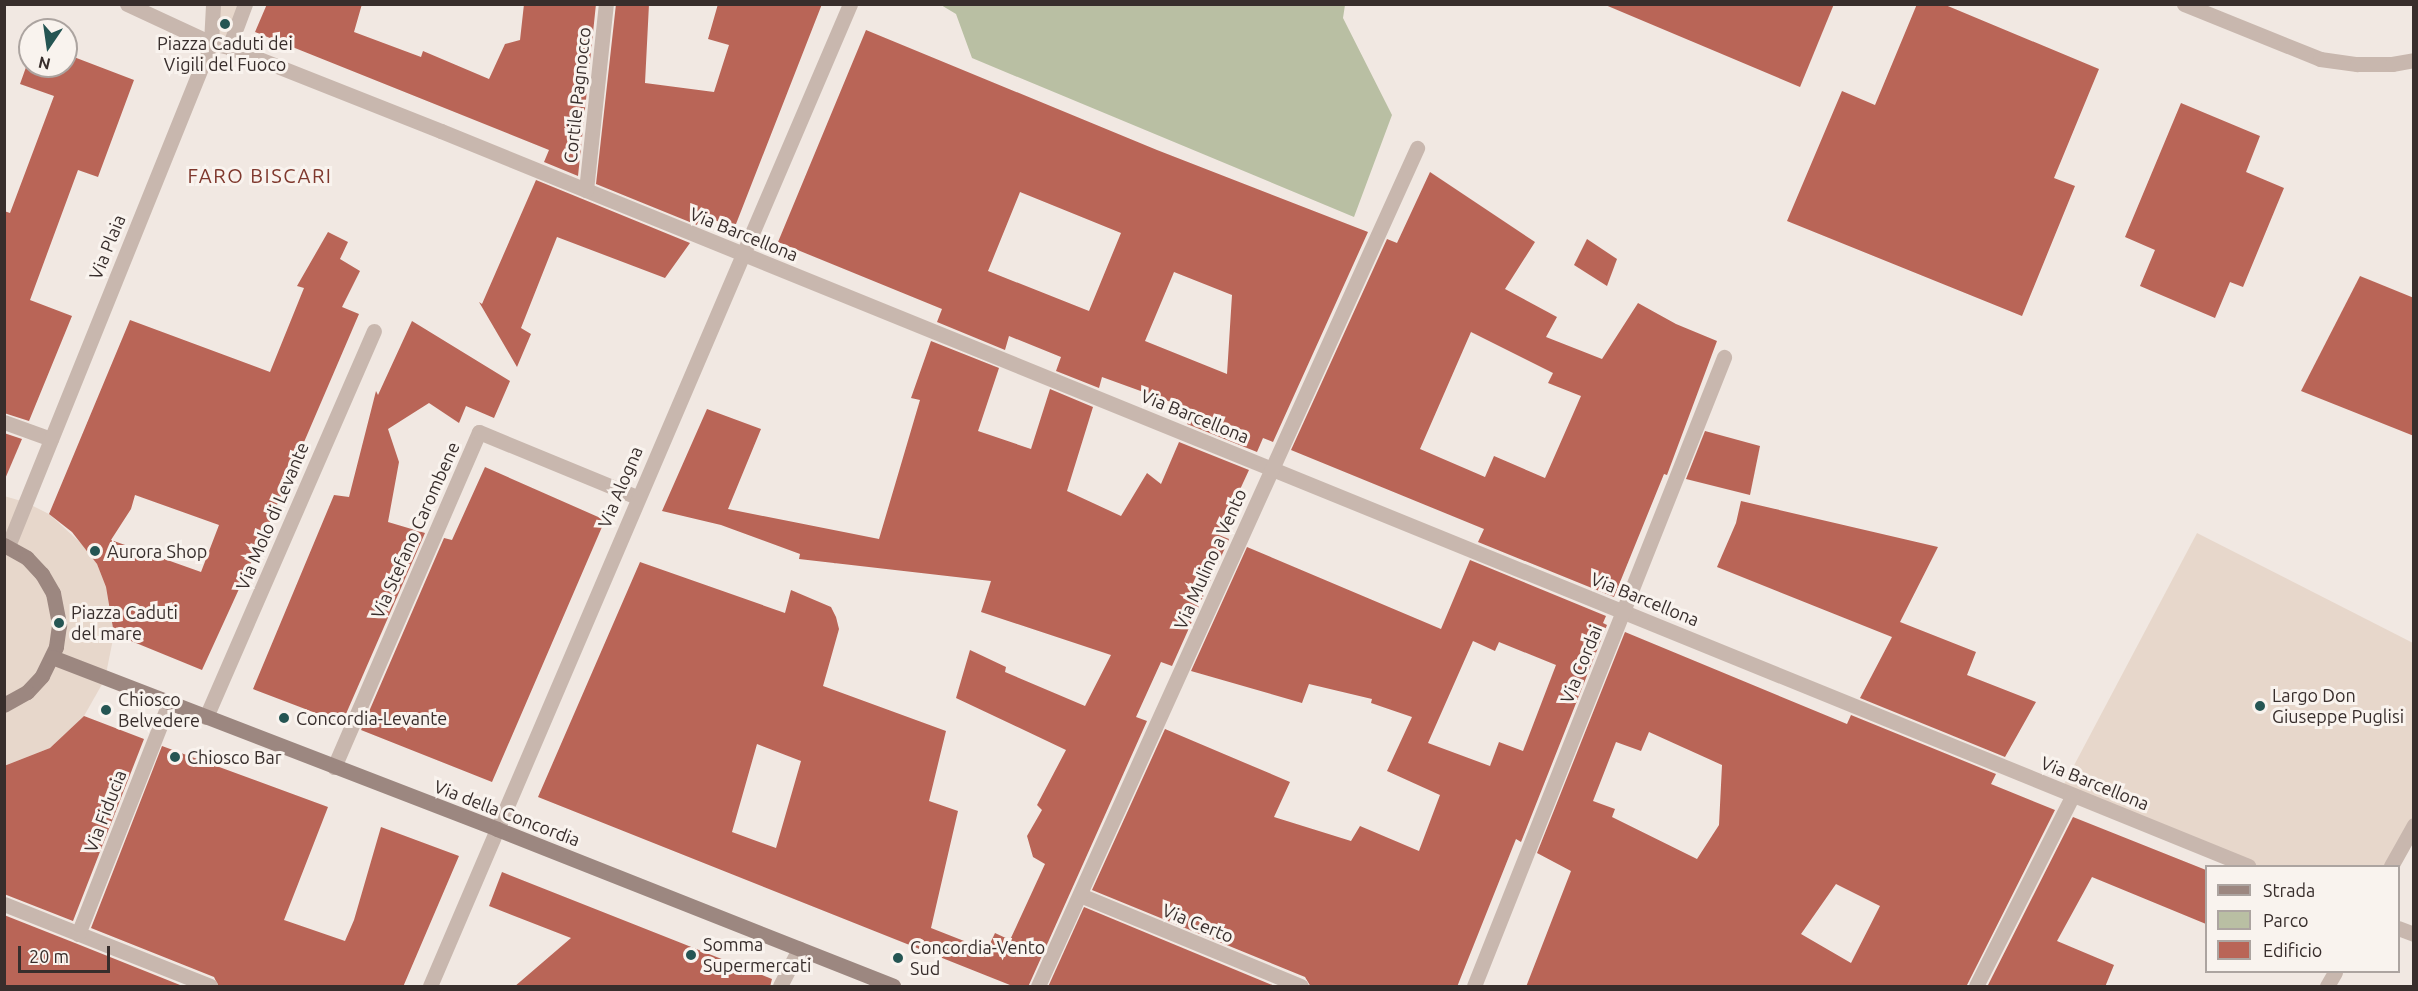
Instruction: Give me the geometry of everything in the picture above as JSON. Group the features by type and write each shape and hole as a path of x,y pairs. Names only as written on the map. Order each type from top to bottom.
{"main road":[{"path":"4,705 35,685 52,657 59,625 53,593 35,566 6,545"},
{"name":"Via della Concordia","path":"52,657 497,829 893,987"}],"street":[{"name":"Via Barcellona","path":"127,4 211,43 229,46 586,190 2243,865"},
{"name":"Via Plaia","path":"6,545 211,43 213,4"},
{"path":"229,46 245,4"},
{"name":"Cortile Pagnocco","path":"586,190 606,4"},
{"name":"Via Alogna","path":"430,987 850,4"},
{"path":"2184,4 2320,59 2357,64 2392,64 2414,60"},
{"name":"Via Mulino a Vento","path":"1038,987 1417,148"},
{"name":"Via Molo di Levante","path":"207,717 374,331"},
{"name":"Via Cordai","path":"1474,987 1724,357"},
{"path":"4,422 51,439"},
{"name":"Via Stefano Carombene","path":"334,766 479,432 637,498"},
{"name":"Via Fiducia","path":"78,934 169,703"},
{"path":"1976,987 2073,795"},
{"path":"2392,865 2414,825"},
{"name":"Via Certo","path":"1080,895 1301,987"},
{"path":"4,904 210,987"},
{"path":"780,987 799,949"},
{"path":"2327,987 2334,973"}],"green space":[{"path":"941,5 1345,5 1343,18 1392,115 1354,217 972,58 956,14"}],"shaded area":[{"name":"Piazza Caduti dei Vigili del Fuoco","path":"213,5 245,5 229,47 211,43"},
{"name":"Piazza Caduti del mare","path":"4,496 25,502 49,514 84,546 97,564 106,587 114,634 105,679 84,716 50,748 4,766"},
{"name":"Largo Don Giuseppe Puglisi","path":"2197,533 2413,643 2413,825 2392,865 2246,865 2061,790"}],"building":[{"path":"267,4 362,4 354,32 421,57 423,51 489,79 505,44 520,40 524,4 596,4 578,176 544,162 549,150 255,32"},
{"path":"616,4 649,4 645,83 714,92 729,45 708,39 718,4 822,4 736,224 726,224 708,218 702,227 596,184"},
{"path":"1603,4 1834,4 1800,87"},
{"path":"1917,4 1943,4 2099,69 2054,178 2075,186 2022,316 1787,221 1842,91 1875,105"},
{"path":"866,30 1157,150 1368,232 1273,442 1263,438 1257,452 1187,424 1193,410 1102,377 1099,388 1056,371 1061,357 1009,336 1005,350 937,322 942,309 778,242","holes":["1020,192 1121,233 1089,311 988,271","1174,272 1232,295 1227,374 1145,341"]},
{"path":"78,59 134,80 98,177 78,170 30,300 72,316 29,421 4,413 4,211 10,213 54,96 20,84 22,78 78,78"},
{"path":"2181,103 2260,136 2246,172 2284,188 2243,287 2230,282 2215,318 2140,286 2155,250 2125,237"},
{"path":"1430,172 1535,242 1505,289 1557,317 1546,337 1602,359 1638,303 1676,324 1717,341 1667,475 1664,474 1614,597 1478,542 1484,529 1291,450 1387,239 1397,243","holes":["1471,332 1553,373 1548,383 1581,396 1545,478 1494,456 1485,477 1420,449"]},
{"path":"536,180 690,243 665,278 557,237 521,328 531,334 517,367 479,302 482,304"},
{"path":"328,232 348,242 340,259 360,271 342,307 359,314 271,519 202,670 114,634 106,587 97,564 72,532 49,514 130,320 270,372 304,288 297,286","holes":["135,495 219,525 201,572 111,540 131,509"]},
{"path":"1587,239 1617,259 1607,286 1574,265"},
{"path":"2360,276 2414,298 2414,436 2301,391"},
{"path":"412,321 510,381 494,418 466,406 459,423 429,403 388,429 399,462 388,522 425,533 342,723 253,689 334,495 349,497 376,391 378,395"},
{"path":"931,341 999,368 978,431 1031,449 1050,389 1093,407 1067,491 1121,516 1147,473 1161,484 1179,442 1249,470 1219,535 1229,539 1172,666 1161,662 1136,717 1147,721 1028,987 1015,987 538,797 640,562 785,613 791,590 831,607 836,617 839,629 823,686 946,731 929,801 958,811 931,928 987,950 995,933 1010,940 1045,864 1033,857 1027,836 1042,810 1037,805 1066,750 956,698 970,650 1006,667 1005,672 1085,706 1111,655 981,612 991,581 799,559 800,554 721,525 662,511 707,409 761,429 728,509 879,539 920,400 911,398","holes":["757,744 801,761 776,848 732,832"]},
{"path":"1705,431 1760,446 1750,495 1686,479"},
{"path":"4,433 22,439 5,479 4,479"},
{"path":"485,467 605,520 492,782 361,730 444,538 452,540"},
{"path":"1741,501 1938,547 1900,622 1976,652 1967,675 2036,702 2005,757 1860,698 1892,637 1717,567 1736,523"},
{"path":"1247,547 1441,629 1470,560 1606,616 1603,623 1607,625 1521,842 1516,839 1457,987 1311,987 1305,977 1092,890 1165,729 1290,782 1274,817 1351,841 1360,826 1419,851 1440,795 1387,771 1412,717 1371,703 1372,699 1309,684 1302,703 1191,671","holes":["1473,641 1495,651 1499,642 1556,665 1523,751 1499,742 1490,766 1428,743"]},
{"path":"1625,632 1847,724 1851,715 1996,774 1991,784 2055,810 1966,987 1526,987 1571,871 1537,853","holes":["1649,732 1722,765 1719,825 1697,859 1612,817 1615,809 1593,801 1616,742 1641,751","1836,884 1880,906 1851,963 1801,934"]},
{"path":"84,716 144,739 73,921 4,894 4,766 50,748"},
{"path":"162,746 328,807 284,920 345,941 354,920 381,827 459,856 403,987 219,987 214,977 91,928"},
{"path":"2073,817 2205,870 2205,924 2092,877 2057,941 2114,965 2105,987 1987,987"},
{"path":"502,872 772,979 770,987 514,987 571,938 489,906"},
{"path":"1084,907 1277,987 1048,987"},
{"path":"4,915 75,943 185,987 4,987"}],"place":[{"name":"Piazza Caduti dei Vigili del Fuoco","path":"225,24"},
{"name":"Aurora Shop","path":"95,551"},
{"name":"Piazza Caduti del mare","path":"59,623"},
{"name":"Largo Don Giuseppe Puglisi","path":"2260,706"},
{"name":"Chiosco Belvedere","path":"106,710"},
{"name":"Concordia-Levante","path":"284,718"},
{"name":"Chiosco Bar","path":"175,757"},
{"name":"Somma Supermercati","path":"691,955"},
{"name":"Concordia-Vento Sud","path":"898,958"}],"district":[{"name":"FARO BISCARI","path":"260,175"}]}
